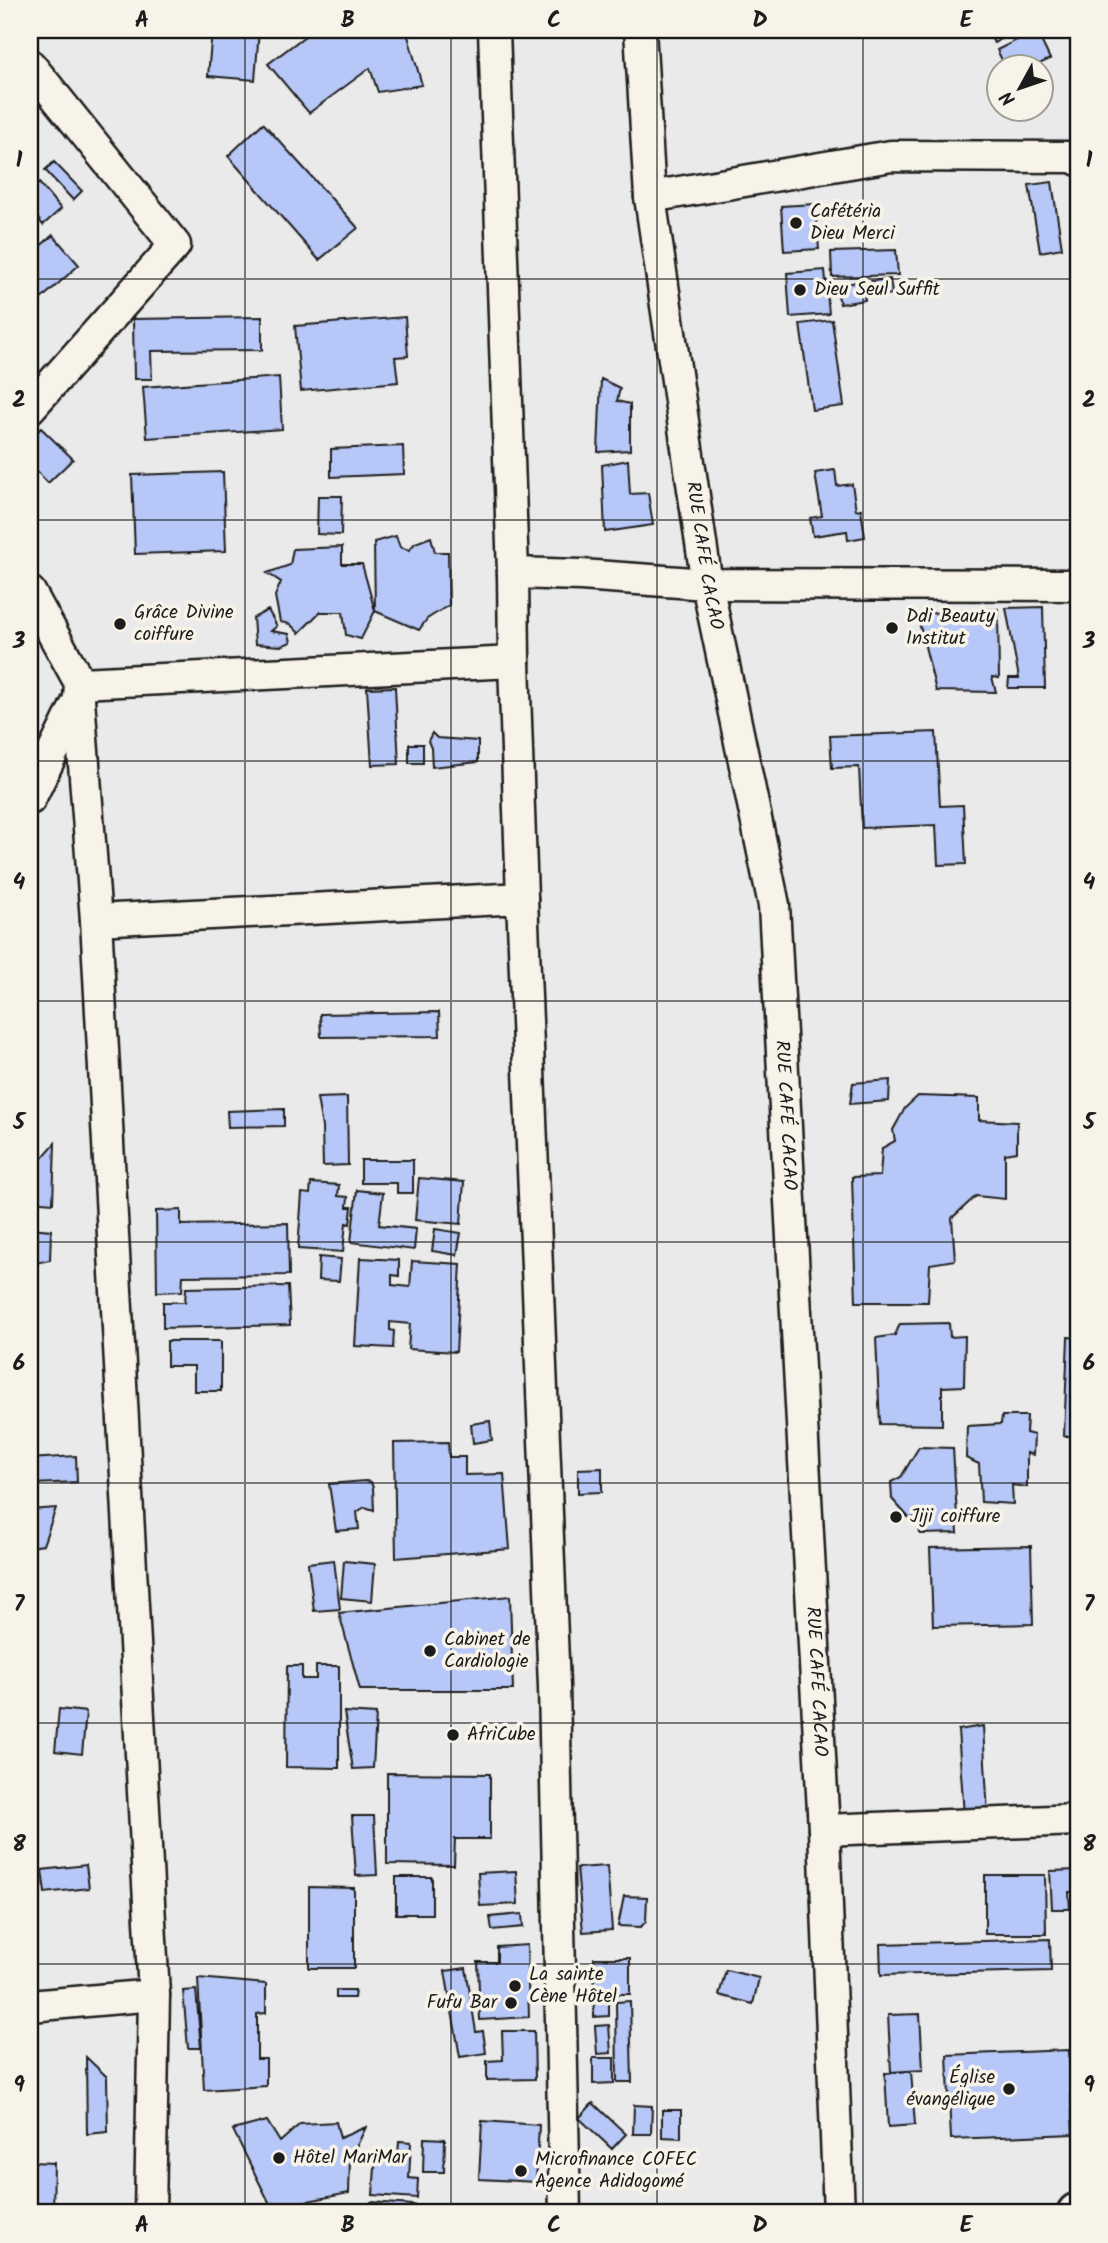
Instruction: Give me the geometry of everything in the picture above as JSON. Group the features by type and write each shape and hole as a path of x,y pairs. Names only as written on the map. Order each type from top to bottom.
{"street":[{"path":"494,30 522,898 554,1686 565,2213"},
{"name":"RUE CAFÉ CACAO","path":"640,30 650,197 708,584 774,905 824,1830 839,2213"},
{"path":"30,65 175,244 30,408"},
{"path":"650,197 891,156 1073,157 1078,160"},
{"path":"513,573 708,584 1078,585"},
{"path":"30,592 80,691 96,920 154,1995 150,2213"},
{"path":"80,691 514,663"},
{"path":"30,799 80,691"},
{"path":"96,920 522,898"},
{"path":"824,1830 1078,1820"},
{"path":"30,2006 154,1995"}],"building":[{"path":"212,30 259,30 255,80 208,76"},
{"path":"313,30 419,30 408,36 422,85 378,92 370,68 309,113 268,64"},
{"path":"987,30 1015,30 994,43"},
{"path":"1026,30 1036,30 1047,52 998,52 997,50 1029,34"},
{"path":"263,123 358,228 319,260 228,156"},
{"path":"54,162 82,191 73,200 45,170"},
{"path":"1052,182 1062,248 1040,252 1029,185"},
{"path":"39,183 61,209 43,225 30,209 30,191"},
{"path":"815,204 819,249 784,251 781,206"},
{"path":"53,235 79,265 31,308 30,255"},
{"path":"896,250 898,275 832,277 831,252"},
{"path":"825,270 829,314 790,317 787,273"},
{"path":"890,279 892,294 874,297 871,281"},
{"path":"862,281 865,300 840,304 836,286"},
{"path":"262,317 262,350 151,351 152,379 134,379 133,319"},
{"path":"405,317 408,356 395,357 398,382 301,391 295,326"},
{"path":"832,320 844,406 812,410 800,324"},
{"path":"279,377 282,429 147,438 143,387"},
{"path":"601,379 620,388 617,401 630,404 630,450 598,452"},
{"path":"41,428 73,459 48,483 30,464 30,439"},
{"path":"403,446 404,474 331,477 331,449"},
{"path":"628,460 630,494 648,493 653,525 605,532 602,465"},
{"path":"835,470 837,486 852,484 856,510 861,509 865,537 848,540 847,531 813,536 810,518 822,516 815,473"},
{"path":"223,472 226,551 135,554 132,475"},
{"path":"318,496 342,496 341,535 317,534"},
{"path":"396,536 400,547 409,550 415,543 431,537 435,552 448,552 449,605 427,619 419,630 375,611 374,542"},
{"path":"342,547 342,564 362,564 375,611 361,639 346,635 343,612 320,612 299,633 290,624 280,622 275,596 281,582 267,573 290,565 293,549"},
{"path":"1043,607 1045,688 1008,688 1009,678 1019,678 1006,608"},
{"path":"998,609 999,678 992,677 996,692 936,691 917,614"},
{"path":"268,610 277,626 271,631 289,634 291,642 281,646 255,644 253,618"},
{"path":"395,687 399,764 372,765 367,688"},
{"path":"1074,716 1078,717 1078,789"},
{"path":"936,732 940,806 963,805 966,864 938,865 936,825 862,828 859,767 832,768 830,736"},
{"path":"432,733 437,738 478,741 478,762 432,767 428,741"},
{"path":"409,744 423,744 423,763 409,763"},
{"path":"439,1012 440,1036 321,1037 320,1014"},
{"path":"890,1080 889,1101 850,1104 853,1083"},
{"path":"918,1096 979,1098 979,1120 1017,1122 1017,1152 1005,1154 1005,1199 976,1196 952,1218 955,1260 930,1264 928,1302 856,1302 852,1177 880,1176 882,1148 895,1141 893,1130 905,1108"},
{"path":"347,1097 348,1165 323,1166 322,1127 317,1098"},
{"path":"284,1109 284,1126 228,1127 227,1111"},
{"path":"55,1143 53,1203 30,1201 30,1172"},
{"path":"361,1160 413,1160 413,1193 397,1193 397,1183 361,1183"},
{"path":"419,1178 464,1182 461,1224 415,1220"},
{"path":"311,1183 339,1185 338,1196 348,1197 347,1207 352,1207 350,1224 346,1223 343,1252 298,1249 302,1193 310,1194"},
{"path":"357,1190 383,1193 379,1225 416,1229 414,1250 351,1242"},
{"path":"181,1210 181,1225 288,1223 289,1275 183,1276 182,1291 157,1292 156,1211"},
{"path":"30,1228 51,1230 50,1260 30,1264"},
{"path":"435,1229 461,1233 457,1255 432,1251"},
{"path":"319,1257 341,1259 339,1281 318,1280"},
{"path":"360,1258 399,1260 399,1276 392,1275 392,1285 410,1287 412,1261 461,1264 456,1352 408,1349 410,1324 390,1322 390,1330 394,1331 393,1348 355,1346"},
{"path":"288,1286 290,1325 163,1328 163,1302 185,1302 186,1288"},
{"path":"949,1323 950,1337 965,1336 964,1386 942,1387 942,1425 880,1424 876,1338 895,1335 900,1324"},
{"path":"1068,1337 1078,1338 1078,1436 1064,1436"},
{"path":"167,1341 221,1341 221,1391 194,1391 194,1366 167,1366"},
{"path":"1002,1416 1027,1416 1026,1433 1034,1435 1033,1455 1027,1453 1027,1487 1012,1485 1013,1504 981,1502 979,1464 966,1458 967,1426 1001,1424"},
{"path":"490,1421 492,1440 473,1443 471,1424"},
{"path":"448,1442 449,1457 465,1457 465,1475 504,1474 510,1549 396,1558 394,1443"},
{"path":"919,1447 953,1448 958,1533 920,1534 918,1516 910,1519 892,1499 891,1482 901,1477"},
{"path":"76,1456 77,1482 34,1484 35,1502 30,1502 30,1459"},
{"path":"602,1468 602,1492 578,1493 578,1469"},
{"path":"371,1482 373,1488 374,1510 365,1507 357,1512 359,1529 336,1531 329,1484"},
{"path":"56,1508 43,1545 30,1547 30,1510"},
{"path":"1031,1546 1033,1624 933,1626 930,1548"},
{"path":"334,1560 340,1609 314,1611 308,1563"},
{"path":"344,1561 375,1564 372,1601 341,1598"},
{"name":"Cabinet de Cardiologie","path":"510,1596 513,1690 360,1690 339,1613"},
{"path":"287,1666 302,1666 302,1679 316,1679 316,1666 339,1666 339,1768 286,1767"},
{"path":"59,1709 86,1712 82,1754 55,1751"},
{"path":"344,1712 376,1714 373,1768 353,1769"},
{"path":"983,1726 988,1816 964,1815 958,1730"},
{"path":"387,1773 490,1774 490,1839 455,1839 454,1865 387,1864"},
{"path":"352,1816 374,1816 377,1875 356,1876"},
{"path":"86,1865 89,1888 45,1893 42,1870"},
{"path":"607,1866 612,1930 583,1932 577,1868"},
{"path":"1078,1870 1078,1892 1069,1892 1070,1909 1052,1909 1050,1871"},
{"path":"516,1871 518,1904 480,1906 478,1873"},
{"path":"985,1875 1045,1875 1046,1934 985,1934"},
{"path":"396,1877 432,1877 432,1914 396,1914"},
{"path":"309,1887 354,1888 354,1968 309,1968"},
{"path":"624,1896 647,1897 646,1921 641,1927 618,1926"},
{"path":"522,1914 523,1927 492,1930 490,1917"},
{"path":"1050,1939 1051,1971 881,1975 880,1944"},
{"path":"527,1945 529,2017 480,2020 478,1962 497,1962 497,1947"},
{"path":"594,1958 630,1958 630,1994 609,1994 609,2016 594,2017"},
{"path":"466,1968 476,2032 483,2031 486,2053 460,2057 445,1971"},
{"path":"726,1970 759,1978 753,2004 719,1995"},
{"path":"198,1978 266,1984 266,2013 257,2014 257,2059 266,2059 266,2086 204,2090"},
{"path":"196,1990 201,2048 188,2048 183,1991"},
{"path":"336,1990 355,1990 354,1998 336,1998"},
{"path":"630,2001 632,2082 617,2082 616,2002"},
{"path":"920,2014 923,2070 891,2072 888,2015"},
{"path":"609,2025 611,2053 597,2054 595,2026"},
{"path":"502,2031 534,2031 535,2079 487,2080 487,2061 503,2060"},
{"path":"1069,2050 1073,2134 951,2139 947,2055"},
{"path":"86,2057 107,2077 108,2132 87,2134"},
{"path":"593,2058 614,2058 614,2083 593,2084"},
{"path":"911,2071 915,2125 888,2127 885,2073"},
{"path":"593,2103 626,2134 612,2149 579,2118"},
{"path":"634,2105 652,2106 651,2134 633,2134"},
{"path":"662,2110 681,2110 681,2138 662,2137"},
{"path":"267,2121 280,2142 300,2124 336,2122 340,2138 366,2127 350,2160 349,2193 272,2208 233,2130"},
{"path":"482,2121 539,2125 536,2182 479,2179"},
{"path":"424,2138 445,2139 444,2172 423,2172"},
{"path":"399,2141 411,2142 409,2178 418,2179 417,2198 373,2195 376,2154 398,2155"},
{"path":"33,2162 54,2163 53,2213 30,2213"},
{"path":"371,2202 413,2205 398,2213 372,2213"}],"place":[{"name":"Cafétéria Dieu Merci","path":"796,223"},
{"name":"Dieu Seul Suffit","path":"800,290"},
{"name":"Grâce Divine coiffure","path":"120,624"},
{"name":"Ddi Beauty Institut","path":"892,628"},
{"name":"Jiji coiffure","path":"896,1517"},
{"name":"Cabinet de Cardiologie","path":"430,1651"},
{"name":"AfriCube","path":"453,1735"},
{"name":"La sainte Cène Hôtel","path":"515,1986"},
{"name":"Fufu Bar","path":"511,2003"},
{"name":"Église évangélique","path":"1009,2089"},
{"name":"Hôtel MariMar","path":"279,2158"},
{"name":"Microfinance COFEC Agence Adidogomé","path":"521,2171"}]}
